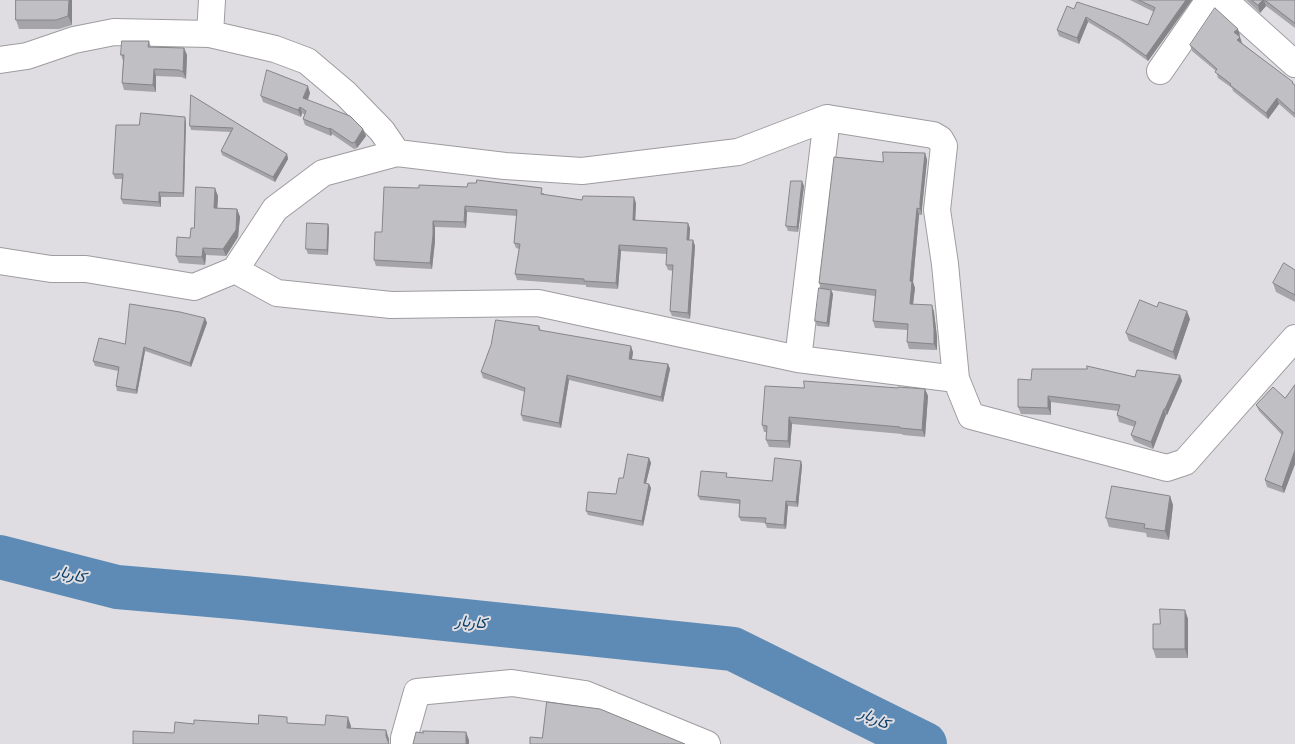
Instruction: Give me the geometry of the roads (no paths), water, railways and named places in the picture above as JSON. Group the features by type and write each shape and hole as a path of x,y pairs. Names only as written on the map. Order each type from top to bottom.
{"street":[{"path":"210,34 212,0"},
{"path":"1160,71 1209,0"},
{"path":"1224,0 1295,64"},
{"path":"0,60 27,56 74,40 114,32 210,34 275,48 307,61 346,94 376,124 397,153"},
{"path":"798,358 827,118"},
{"path":"0,261 51,270 86,269 194,287 235,270 275,209 323,173 397,153 505,166 582,171 738,152 827,118 933,135 940,139 944,146 937,210 956,378 971,416 1167,468 1185,462 1295,338"},
{"path":"235,270 277,293 391,305 538,303 798,358 956,378"},
{"path":"404,744 417,692 512,683 585,694 707,744"}],"waterway":[{"name":"کاربار","path":"0,557 117,587 244,598 733,649 925,744"}]}
